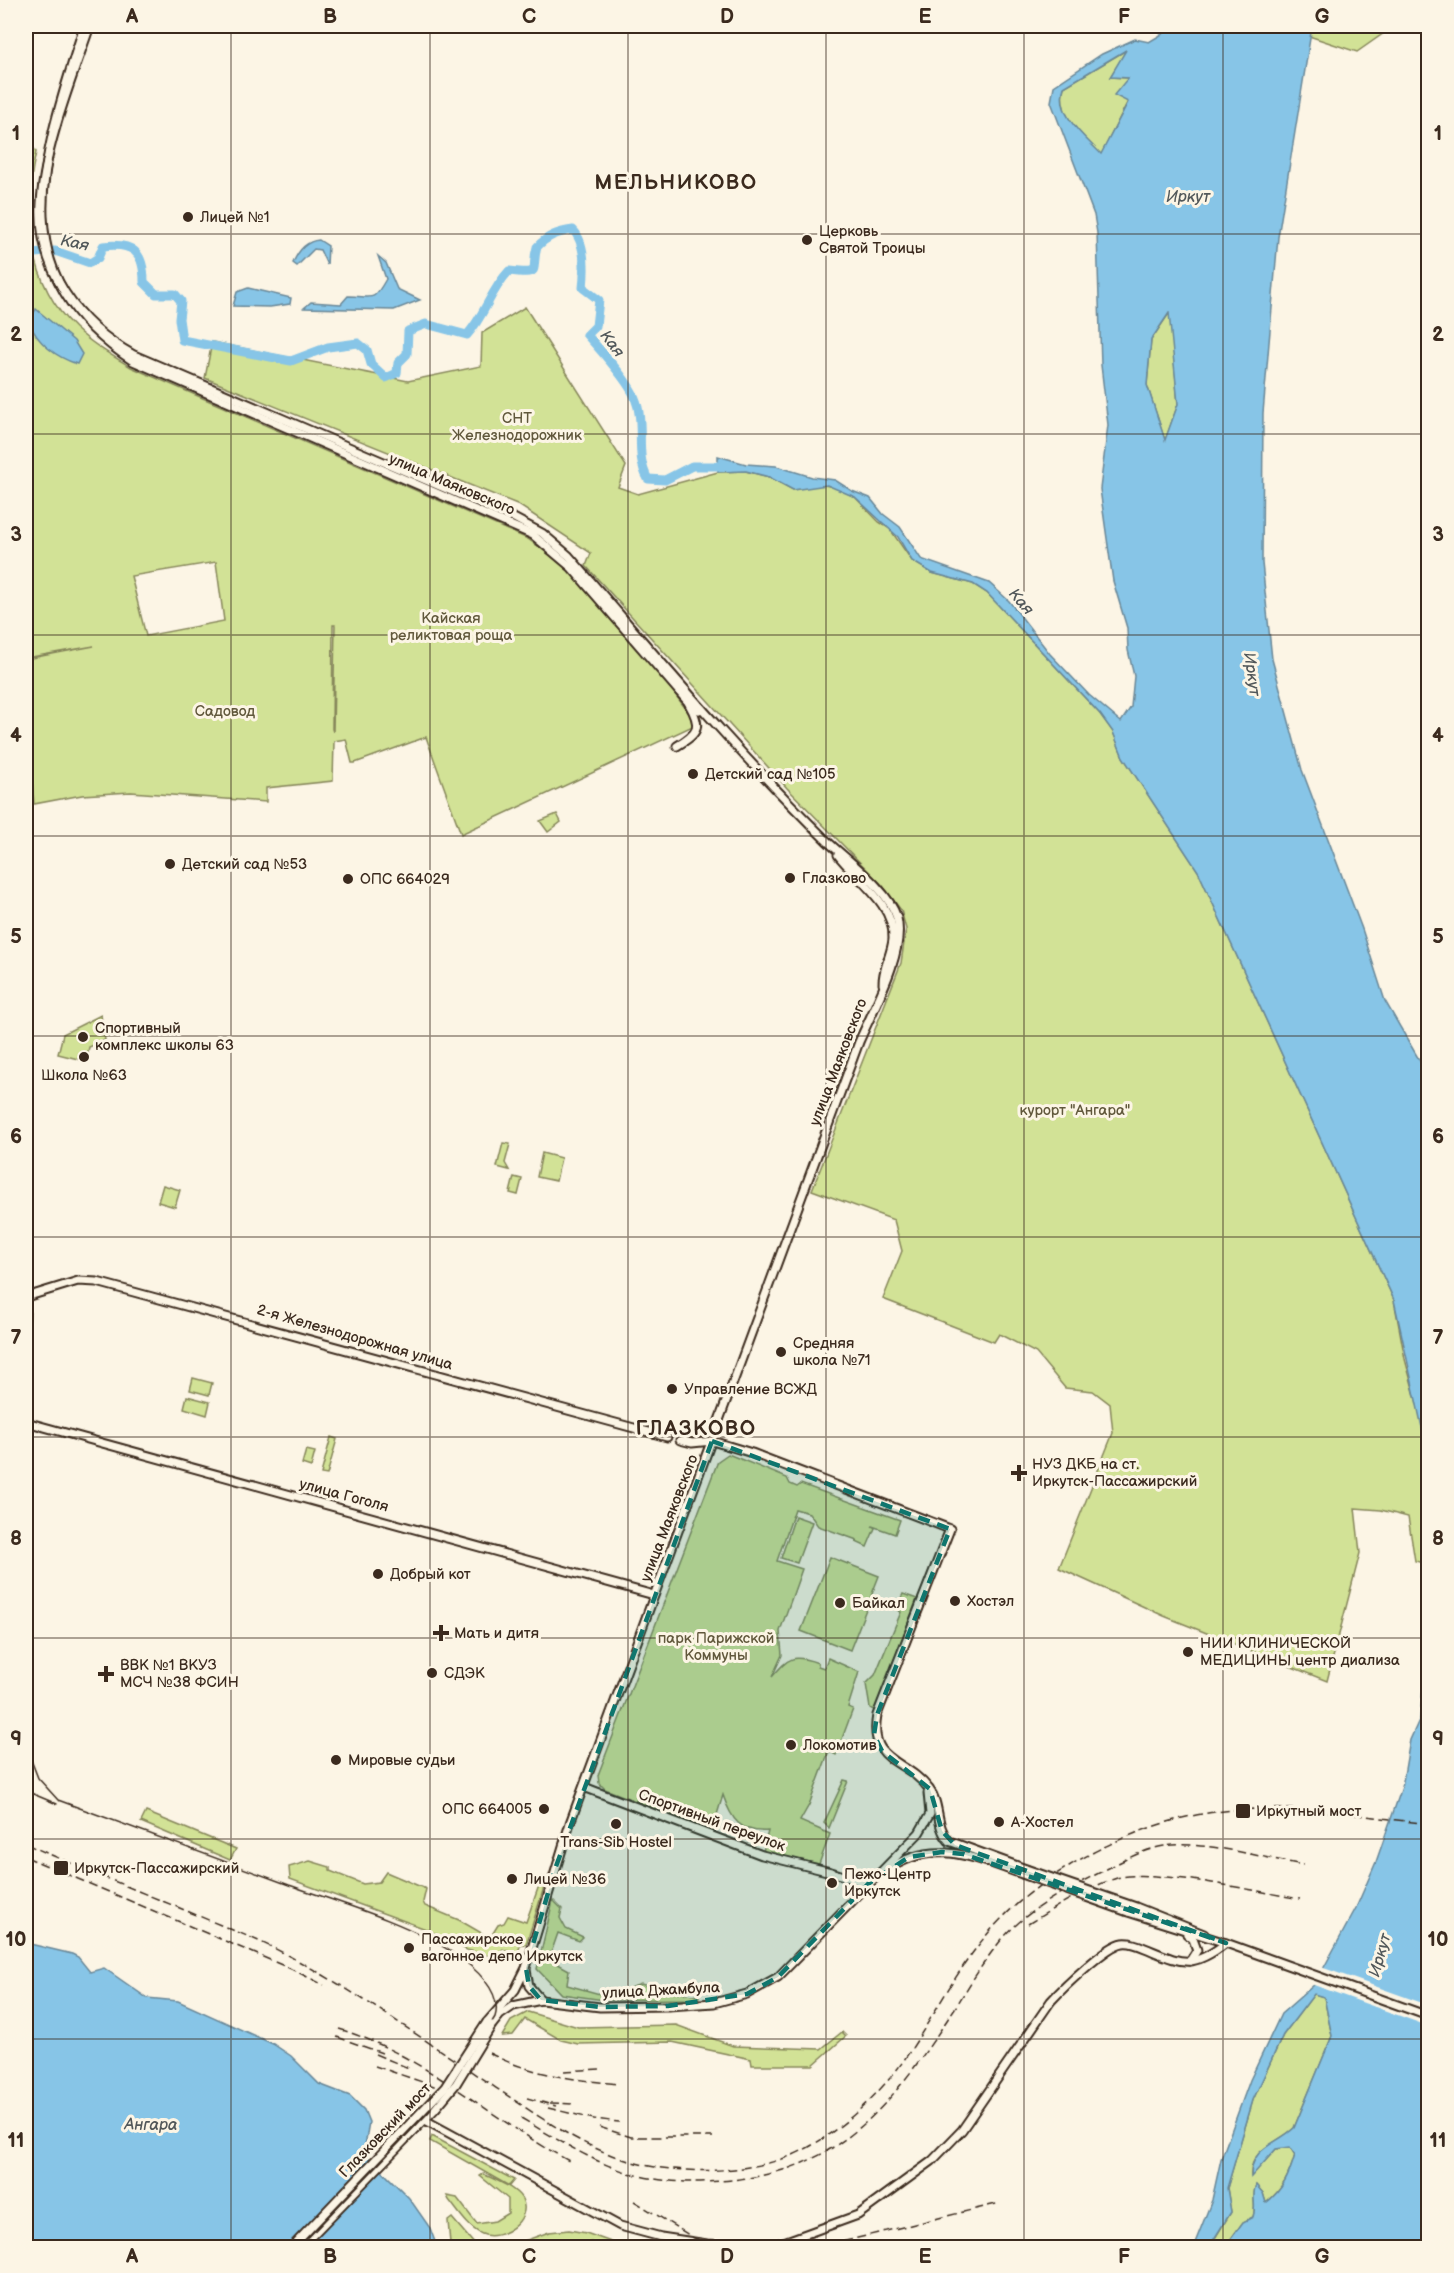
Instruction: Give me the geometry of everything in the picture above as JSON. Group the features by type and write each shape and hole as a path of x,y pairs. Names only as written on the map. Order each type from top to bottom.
{"main road":[{"path":"47,268 35,239 33,210 40,163 84,26"},
{"path":"47,268 41,202 53,142 90,26"},
{"name":"улица Маяковского","path":"47,268 68,300 104,335 134,355 468,496 537,529 569,556 694,698 703,713"},
{"name":"улица Маяковского","path":"67,310 102,344 133,361 533,535 571,567 688,702 703,713 828,842 880,902 891,919 893,942 883,984 859,1042 584,1786 555,1869 526,1968 515,1989 490,2024"},
{"path":"677,746 697,730 695,716 688,702"},
{"name":"2-я Железнодорожная улица","path":"26,1297 78,1281 97,1282 667,1437"},
{"name":"улица Гоголя","path":"26,1422 654,1595"},
{"path":"681,1440 692,1443 712,1441 763,1457 950,1530 877,1715 874,1735 877,1745 888,1757 924,1783 933,1795 942,1831 949,1841 1128,1912 1183,1932 1226,1943"},
{"name":"улица Джамбула","path":"490,2024 513,2006 541,2000 600,2007 714,2003 747,1994 778,1977 926,1822 931,1807 924,1783"},
{"name":"Спортивный переулок","path":"584,1786 762,1855 831,1872 868,1884"},
{"name":"улица Джамбула","path":"868,1884 909,1857 942,1852 963,1854 1024,1872"},
{"path":"1024,1872 1136,1907 1226,1943 1428,2016"},
{"path":"1183,1932 1197,1945 1197,1950 1190,1961"},
{"path":"425,2120 620,2226 697,2243 758,2247 796,2238 858,2215 932,2161 962,2130 1051,2001 1063,1988 1109,1950 1125,1943 1138,1945 1176,1962 1201,1959 1226,1943"},
{"path":"526,1968 529,1986 541,2000"},
{"path":"501,2014 503,2004"},
{"name":"Глазковский мост","path":"300,2247 425,2120 456,2084 490,2024"},
{"name":"Глазковский мост","path":"291,2247 445,2087 490,2024"}],"highlighted area":[{"path":"712,1441 950,1529 877,1715 874,1735 882,1751 930,1789 942,1831 955,1845 1226,1943 963,1854 942,1852 909,1857 868,1884 778,1977 747,1994 668,2006 600,2007 541,2000 529,1986 526,1968 555,1869"}],"green space":[{"path":"1312,26 1394,26 1357,52 1309,36"},
{"path":"1128,49 1110,77 1129,78 1128,101 1101,155 1079,133 1067,116 1062,97 1064,87"},
{"name":"Кайская реликтовая роща","path":"26,144 32,146 36,152 30,198 30,222 38,268 59,310 81,334 131,367 528,539 570,570 660,674 697,724 461,834 426,737 355,763 352,763 346,739 334,741 333,781 266,788 266,802 131,792 82,795 34,804 26,698 26,659 94,646 26,658","holes":["216,562 224,621 146,636 131,576","333,625 335,625 333,732 332,729"]},
{"name":"курорт \"Ангара\"","path":"525,307 626,466 618,487 638,494 718,472 745,471 769,477 793,490 818,484 835,487 855,497 879,522 890,529 912,561 932,573 973,584 987,593 1100,714 1113,732 1123,757 1198,871 1394,1300 1405,1359 1427,1440 1428,1564 1415,1561 1408,1517 1381,1510 1355,1508 1360,1553 1327,1681 1164,1616 1059,1568 1113,1433 1110,1404 1093,1391 1065,1388 1036,1353 999,1334 994,1342 883,1299 902,1251 894,1220 812,1190 901,963 906,929 901,910 883,886 787,788 586,566 591,553 517,504 205,378 212,342 408,381 481,366 482,333"},
{"path":"1170,312 1178,404 1165,441 1147,385 1151,340"},
{"path":"557,814 561,822 548,832 540,821"},
{"name":"Спортивный комплекс школы 63","path":"101,1015 105,1040 89,1047 86,1061 58,1054 63,1034"},
{"path":"503,1143 510,1144 505,1163 509,1170 497,1167"},
{"path":"542,1153 561,1158 556,1181 537,1177"},
{"path":"514,1177 522,1179 518,1195 510,1193"},
{"path":"163,1185 180,1190 175,1207 158,1202"},
{"path":"26,1308 30,1309 26,1375"},
{"path":"193,1378 212,1383 209,1395 190,1390"},
{"path":"187,1396 210,1402 207,1415 184,1408"},
{"path":"331,1437 337,1439 327,1475 321,1474"},
{"path":"306,1450 315,1452 311,1467 302,1464"},
{"name":"парк Парижской Коммуны","path":"728,1454 787,1478 790,1484 797,1487 801,1484 900,1520 895,1534 872,1526 875,1528 867,1547 856,1542 857,1540 818,1526 809,1513 795,1509 777,1561 802,1569 780,1631 782,1655 772,1677 787,1661 797,1658 818,1663 818,1666 824,1668 828,1658 859,1672 848,1707 853,1709 836,1755 829,1751 809,1805 800,1821 830,1834 819,1864 763,1852 768,1831 750,1830 738,1823 729,1811 723,1795 712,1831 605,1789 599,1783 598,1775 718,1461"},
{"path":"795,1516 812,1522 797,1563 781,1558"},
{"name":"Байкал","path":"830,1557 879,1576 850,1650 801,1631"},
{"path":"903,1594 917,1599 875,1711 870,1708 866,1684 875,1675 901,1612 896,1609"},
{"path":"844,1780 848,1781 829,1828 824,1823"},
{"path":"146,1812 236,1849 230,1860 141,1822"},
{"path":"310,1861 330,1867 330,1871 363,1884 379,1882 386,1872 426,1889 423,1902 425,1906 459,1920 490,1938 498,1925 504,1923 508,1916 526,1922 542,1877 546,1881 526,1945 521,1944 515,1959 510,1952 503,1949 493,1957 467,1950 426,1929 290,1879 289,1867"},
{"path":"553,1900 562,1909 560,1918 566,1929 583,1937 579,1941 558,1933 549,1959 569,1970 567,1985 607,1996 641,1984 699,1996 698,1999 604,2000 561,1994 537,1969"},
{"path":"1314,1994 1324,1997 1332,2036 1294,2128 1260,2153 1252,2167 1251,2176 1276,2149 1290,2147 1295,2155 1285,2182 1266,2203 1263,2193 1256,2185 1253,2217 1243,2222 1225,2247 1209,2248 1231,2212 1227,2188 1253,2100 1283,2035"},
{"path":"528,2012 578,2027 676,2025 733,2046 821,2049 842,2032 846,2036 813,2065 752,2065 751,2059 672,2042 578,2044 561,2040 525,2019 513,2035 502,2036 511,2021"},
{"path":"432,2136 514,2180 509,2186 430,2141"},
{"path":"483,2174 515,2191 522,2199 524,2207 519,2221 513,2227 497,2235 489,2236 472,2228 447,2196 457,2198 477,2224 495,2221 508,2213 508,2199 480,2176"},
{"path":"452,2218 475,2245 455,2247 450,2243 448,2221"},
{"path":"569,2230 586,2233 625,2247 601,2247 591,2242 572,2247 505,2248 549,2232"}],"water":[{"path":"1167,26 1312,26 1278,237 1263,413 1262,563 1272,659 1302,770 1362,929 1385,1001 1428,1075 1428,1455 1394,1300 1198,871 1123,757 1113,732 1100,714 987,593 973,584 932,573 912,561 898,537 855,497 827,485 793,490 769,477 746,471 718,472 718,456 746,464 776,466 812,477 835,480 852,491 870,498 883,514 900,527 921,559 989,583 1009,601 1050,654 1089,695 1121,722 1131,707 1134,676 1128,650 1127,628 1113,581 1100,489 1108,425 1101,365 1097,233 1094,215 1051,102 1054,86 1102,54 1135,39 1149,42 1164,33","holes":["1126,50 1110,77 1128,78 1114,95 1128,102 1101,154 1079,132 1067,115 1062,97 1064,87","1169,313 1178,404 1165,440 1147,385 1151,340"]},
{"path":"319,240 328,246 327,265 320,250 314,249 297,266 293,263 303,247"},
{"path":"378,256 386,263 397,289 420,300 394,310 304,308 311,302 341,304 348,296 371,297 374,295 386,279"},
{"path":"248,288 291,298 290,304 270,307 233,306 237,292"},
{"path":"36,309 74,341 82,354 77,364 55,353 42,343 32,330 29,322"},
{"name":"Иркут","path":"1428,1640 1428,2247 1225,2247 1243,2222 1253,2217 1256,2185 1263,2193 1266,2203 1282,2187 1295,2155 1290,2147 1276,2149 1251,2177 1252,2167 1260,2152 1294,2128 1332,2036 1324,1997 1314,1994 1283,2035 1253,2100 1227,2188 1231,2212 1209,2247 1193,2248 1212,2200 1221,2159 1250,2080 1281,2014 1315,1984 1356,1908 1376,1862 1402,1787 1410,1740 1420,1718"},
{"name":"Ангара","path":"26,1943 72,1954 78,1957 90,1972 104,1968 147,1998 178,2001 273,2044 291,2056 319,2084 350,2096 364,2110 369,2122 365,2146 368,2157 409,2198 430,2228 437,2247 26,2247"}],"pier":[{"path":"1321,1967 1428,2005 1428,2026 1311,1984"}],"waterway":[{"name":"Кая","path":"26,254 55,251 90,263 98,258 103,246 129,248 139,256 144,282 156,294 175,294 181,301 179,319 182,340 291,361 328,347 358,343 367,350 371,364 386,378 397,373 398,363 407,354 408,331 426,324 467,335 509,271 534,270 537,247 553,235 573,230 582,249 583,288 599,300 596,326 587,335 621,375 635,398 640,418 642,460 648,479 665,480 692,466 730,466"}],"tram line":[{"path":"26,1747 38,1778 58,1800 416,1932 461,1958 484,1980 495,1998 495,2017 450,2090 298,2248"},
{"path":"26,1791 57,1804"}],"railway":[{"path":"26,1844 289,1956 368,2003 534,2113 592,2146 612,2155 655,2167 721,2170 754,2166 785,2158 818,2142 851,2117 880,2089 904,2060 955,1978 990,1931 1026,1896 1090,1854 1161,1824 1227,1811 1294,1809 1428,1824"},
{"path":"521,2118 600,2162 649,2178 706,2182 740,2179 779,2171 812,2159 842,2142 868,2120 913,2069 1003,1938 1024,1918 1058,1895 1129,1858 1164,1846 1196,1845 1303,1865"},
{"path":"26,1857 289,1968 324,1985"},
{"path":"1028,1924 1094,1887 1117,1878 1134,1876 1180,1878 1300,1899"},
{"path":"339,2029 370,2040 401,2055 542,2146 571,2162"},
{"path":"337,2037 382,2053"},
{"path":"489,2053 520,2066 552,2075 619,2084"},
{"path":"375,2054 411,2069"},
{"path":"375,2066 443,2089"},
{"path":"564,2071 602,2069"},
{"path":"527,2098 556,2106"},
{"path":"550,2103 575,2104"},
{"path":"548,2108 594,2119 619,2122"},
{"path":"599,2127 631,2137 713,2137"},
{"path":"634,2201 710,2248"},
{"path":"817,2248 1000,2203"}],"place":[{"name":"Лицей №1","path":"188,217"},
{"name":"Церковь Святой Троицы","path":"807,240"},
{"name":"Детский сад №105","path":"693,774"},
{"name":"Детский сад №53","path":"170,864"},
{"name":"Глазково","path":"790,878"},
{"name":"ОПС 664029","path":"348,879"},
{"name":"Спортивный комплекс школы 63","path":"83,1037"},
{"name":"Школа №63","path":"84,1057"},
{"name":"Средняя школа №71","path":"781,1352"},
{"name":"Управление ВСЖД","path":"672,1389"},
{"name":"НУЗ ДКБ на ст. Иркутск-Пассажирский","path":"1019,1473"},
{"name":"Добрый кот","path":"378,1574"},
{"name":"Хостэл","path":"955,1601"},
{"name":"Байкал","path":"840,1603"},
{"name":"Мать и дитя","path":"441,1633"},
{"name":"НИИ КЛИНИЧЕСКОЙ МЕДИЦИНЫ центр диализа","path":"1188,1652"},
{"name":"СДЭК","path":"432,1673"},
{"name":"ВВК №1 ВКУЗ МСЧ №38 ФСИН","path":"106,1674"},
{"name":"Локомотив","path":"791,1745"},
{"name":"Мировые судьи","path":"336,1760"},
{"name":"ОПС 664005","path":"544,1809"},
{"name":"Иркутный мост","path":"1243,1811"},
{"name":"А-Хостел","path":"999,1822"},
{"name":"Trans-Sib Hostel","path":"616,1824"},
{"name":"Иркутск-Пассажирский","path":"61,1868"},
{"name":"Лицей №36","path":"512,1879"},
{"name":"Пежо-Центр Иркутск","path":"832,1883"},
{"name":"Пассажирское вагонное депо Иркутск","path":"409,1948"}],"district":[{"name":"МЕЛЬНИКОВО","path":"676,182"},
{"name":"ГЛАЗКОВО","path":"696,1428"}],"park label":[{"name":"СНТ Железнодорожник","path":"517,426"},
{"name":"Садовод","path":"225,711"}]}
